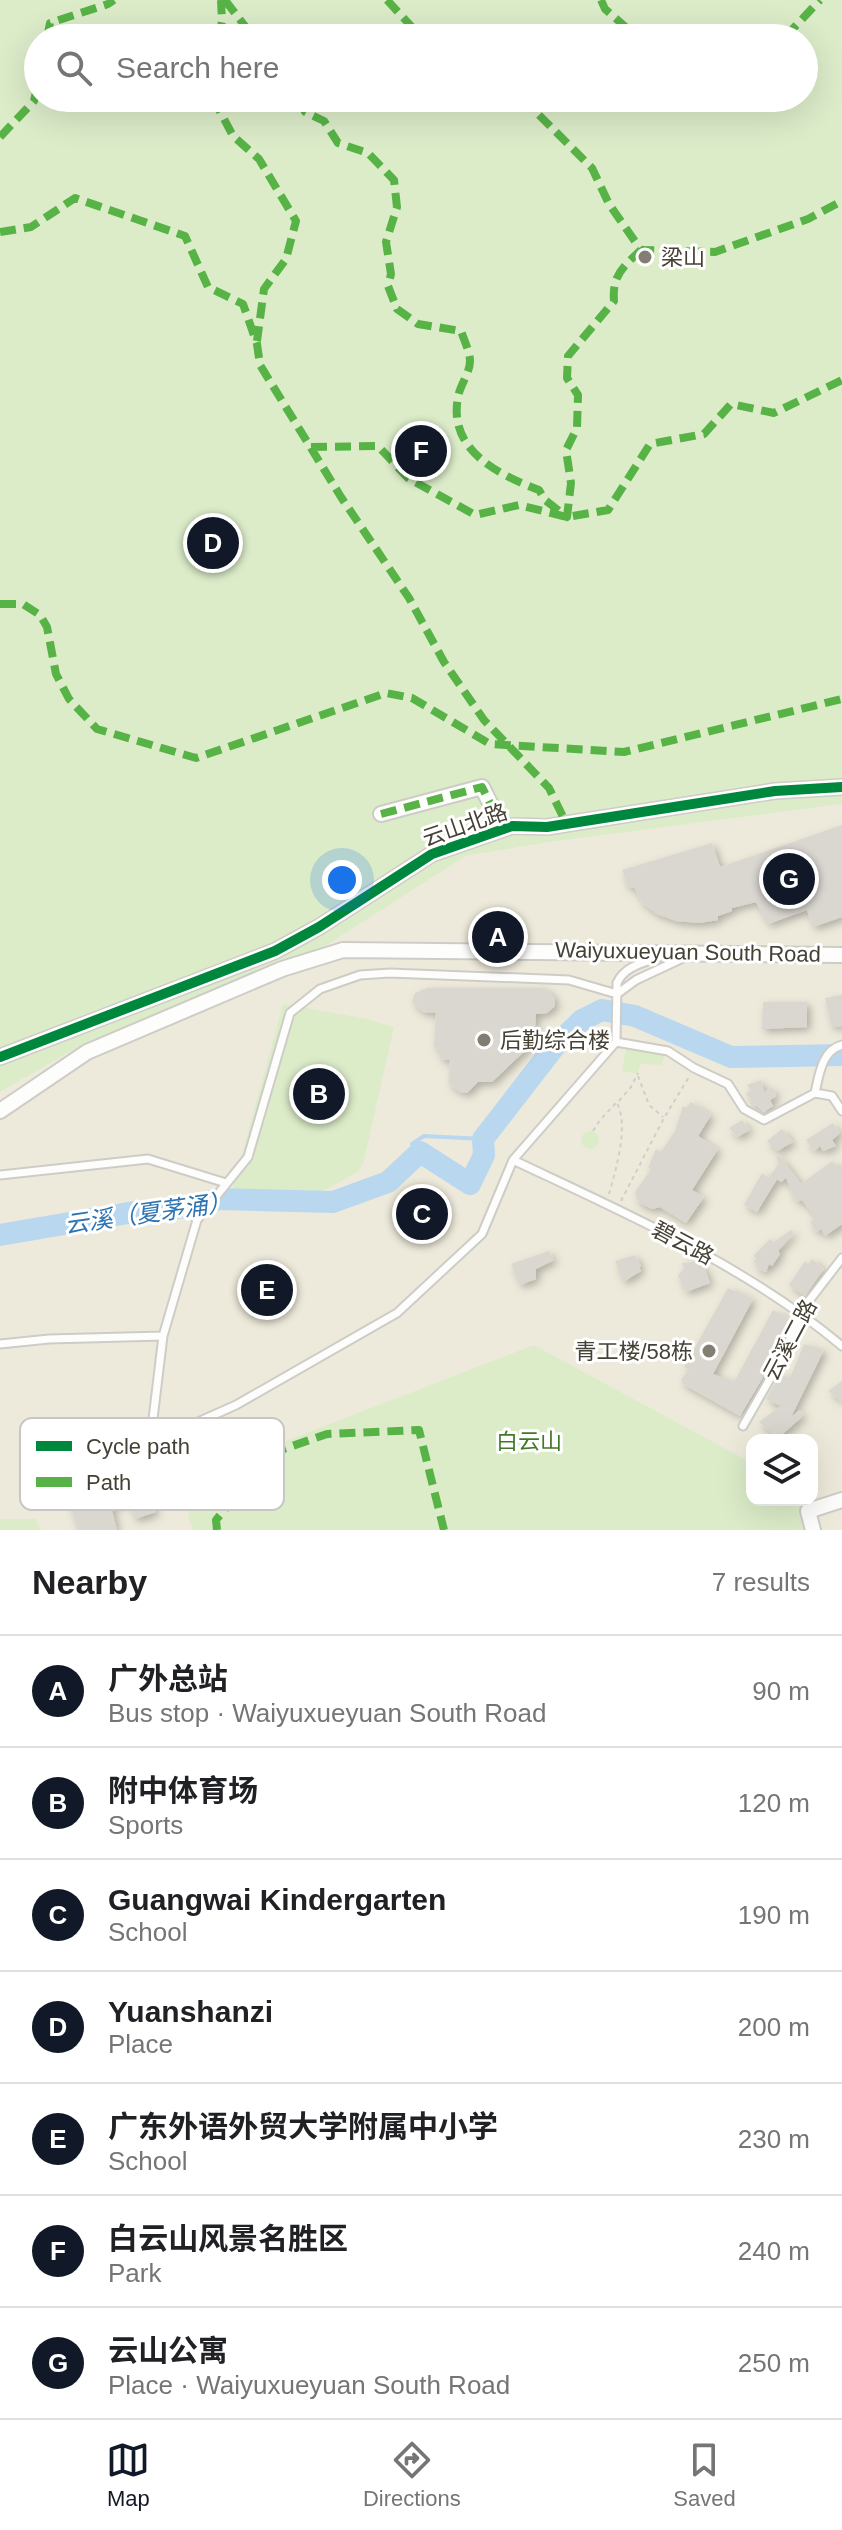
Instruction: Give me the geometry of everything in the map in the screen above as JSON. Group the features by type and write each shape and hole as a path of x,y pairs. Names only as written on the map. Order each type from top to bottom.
{"street":[{"path":"381,814 482,787 503,829"},
{"name":"云山北路","path":"0,1057 275,951 319,927 432,854 512,826 547,827 775,791 842,787"},
{"name":"Waiyuxueyuan South Road","path":"0,1111 87,1052 282,969 343,950 842,955"},
{"path":"275,951 282,969"},
{"path":"813,1530 808,1511 842,1500"}],"lane":[{"path":"207,1418 236,1405 397,1313 482,1234 513,1160 616,1042 620,975 630,968 675,952"},
{"path":"153,1418 163,1336 197,1220 248,1157 290,1013 320,989 360,975 390,973 569,980 617,994 660,967 696,952"},
{"path":"616,1042 668,1051 728,1084 744,1109 764,1120 815,1093 832,1096 842,1111"},
{"path":"815,1093 823,1061 838,1046"},
{"path":"0,1175 148,1159 226,1183"},
{"name":"碧云路","path":"513,1160 616,1209 743,1276 801,1314 842,1346"},
{"name":"云溪二路","path":"743,1426 808,1302 842,1258"},
{"path":"0,1344 49,1339 163,1336"}],"path":[{"path":"616,1209 694,1068"},
{"path":"593,1131 631,1087 638,1073 649,1105 664,1118"},
{"path":"604,1203 619,1162 622,1116 617,1103"}],"shaded area":[{"path":"842,804 842,1530 809,1530 803,1506 818,1506 818,1434 746,1434 746,1460 534,1345 284,1470 284,1418 20,1418 20,1510 204,1510 188,1518 193,1530 41,1530 36,1519 0,1519 0,1092 80,1046 319,950 466,856"}],"green space":[{"path":"0,0 842,0 842,804 466,856 319,950 80,1046 0,1092"},
{"path":"283,1004 363,1018 394,1027 364,1161 358,1172 323,1191 232,1191"},
{"path":"627,1043 666,1051 662,1065 640,1064 638,1073 622,1072"},
{"path":"590,1131 599,1140 590,1149 581,1140"},
{"name":"白云山","path":"534,1345 746,1460 746,1506 803,1506 809,1530 193,1530 188,1518 190,1510 284,1510 284,1442"},
{"path":"0,1519 36,1519 41,1530 0,1530"}],"building":[{"path":"842,825 842,917 813,927 807,910 768,924 756,902 732,908 732,911 718,916 718,920 699,923 676,921 657,914 642,903 634,887 628,888 622,870 712,843 720,867"},
{"name":"后勤综合楼","path":"427,988 545,988 555,998 555,1006 547,1013 536,1014 534,1042 492,1082 478,1082 467,1093 449,1084 450,1060 440,1059 439,1050 434,1046 436,1013 423,1012 412,1002 415,993"},
{"path":"842,995 842,1026 832,1027 825,998"},
{"path":"763,1002 807,1002 807,1027 762,1029"},
{"path":"761,1080 764,1092 772,1087 776,1096 770,1100 773,1106 764,1112 749,1104 752,1100 746,1094 751,1090 747,1085"},
{"path":"691,1102 711,1115 698,1136 718,1149 692,1190 704,1197 686,1223 660,1207 652,1209 638,1202 635,1192 651,1169 648,1168 656,1149 661,1152 675,1131 683,1106 686,1108"},
{"path":"742,1120 750,1130 737,1137 729,1128"},
{"path":"833,1123 840,1133 832,1140 836,1146 823,1151 820,1146 814,1151 806,1140"},
{"path":"782,1129 793,1142 777,1151 767,1141"},
{"path":"779,1155 801,1184 832,1161 842,1171 842,1224 825,1236 821,1229 816,1232 810,1222 816,1218 802,1200 796,1202 786,1178 781,1182 777,1179 757,1212 744,1205 762,1173 768,1178 779,1164 776,1157"},
{"path":"791,1230 794,1233 778,1251 780,1254 772,1266 769,1264 766,1272 757,1269 758,1264 753,1263 756,1258 753,1256 770,1239 774,1242"},
{"path":"549,1251 554,1260 536,1269 536,1279 520,1285 511,1264"},
{"path":"635,1255 641,1271 623,1282 615,1261"},
{"path":"812,1259 824,1269 805,1296 789,1285 805,1261 808,1264"},
{"path":"697,1261 705,1269 710,1283 686,1292 678,1275 684,1269 682,1263"},
{"name":"青工楼/58栋","path":"728,1288 753,1299 713,1374 734,1382 773,1310 792,1319 769,1367 740,1416 683,1384 681,1379 690,1369 684,1367"},
{"path":"804,1344 824,1350 791,1417 800,1410 804,1415 783,1434 769,1434 771,1432 759,1422 781,1406 766,1399 780,1374 790,1378"},
{"path":"842,1381 842,1402 828,1391"},
{"path":"72,1510 112,1510 117,1530 78,1530"},
{"path":"132,1510 155,1510 156,1512 135,1519"}],"waterway":[{"name":"云溪（夏茅涌）","path":"0,1235 134,1212 186,1207 220,1199 333,1202 388,1182 420,1152 470,1184 484,1155 483,1139 555,1046 582,1020 602,1010 635,1016 731,1057 842,1055"},
{"path":"420,1152 412,1144 424,1136 483,1139"}],"marked path":[{"path":"50,24 114,0"},
{"path":"221,0 221,24"},
{"path":"225,0 243,24"},
{"path":"387,0 409,24"},
{"path":"601,0 605,9 622,24"},
{"path":"797,24 820,0"},
{"path":"0,137 24,112"},
{"path":"220,112 233,136 259,159 296,221 286,259 264,289 257,341"},
{"path":"305,112 324,121 338,143 368,153 394,180 397,207 386,242 391,274 388,286 397,309 418,324 461,331 470,361 458,397 457,416 468,445 492,468 539,490 545,500 567,517 571,483 566,450 577,428 578,395 567,378 568,356 614,301 617,278 641,250"},
{"path":"536,112 592,168 609,204 641,250 715,252 808,219 842,201"},
{"path":"0,232 31,227 75,198 185,236 208,287 243,304 257,344 260,365 341,497 409,598 444,662 484,720 549,788 566,823"},
{"path":"311,447 378,446 408,478 475,515 519,505 567,517 608,510 650,444 704,434 731,404 774,413 842,380"},
{"path":"0,604 23,604 40,615 47,627 56,674 69,699 97,729 196,758 386,693 412,698 490,744 624,752 842,699"},
{"path":"381,814 482,787 503,829"},
{"path":"284,1449 327,1434 419,1430 444,1530"},
{"path":"217,1530 216,1520 224,1510"}],"cycle path":[{"path":"0,1057 275,951 319,927 432,854 512,826 547,827 775,791 842,787"}],"place":[{"name":"梁山","path":"645,257"},
{"name":"白云山风景名胜区","path":"421,451"},
{"name":"Yuanshanzi","path":"213,543"},
{"name":"云山公寓","path":"789,879"},
{"name":"广外总站","path":"498,937"},
{"name":"后勤综合楼","path":"484,1040"},
{"name":"附中体育场","path":"319,1094"},
{"name":"Guangwai Kindergarten","path":"422,1214"},
{"name":"广东外语外贸大学附属中小学","path":"267,1290"},
{"name":"青工楼/58栋","path":"709,1351"}]}
